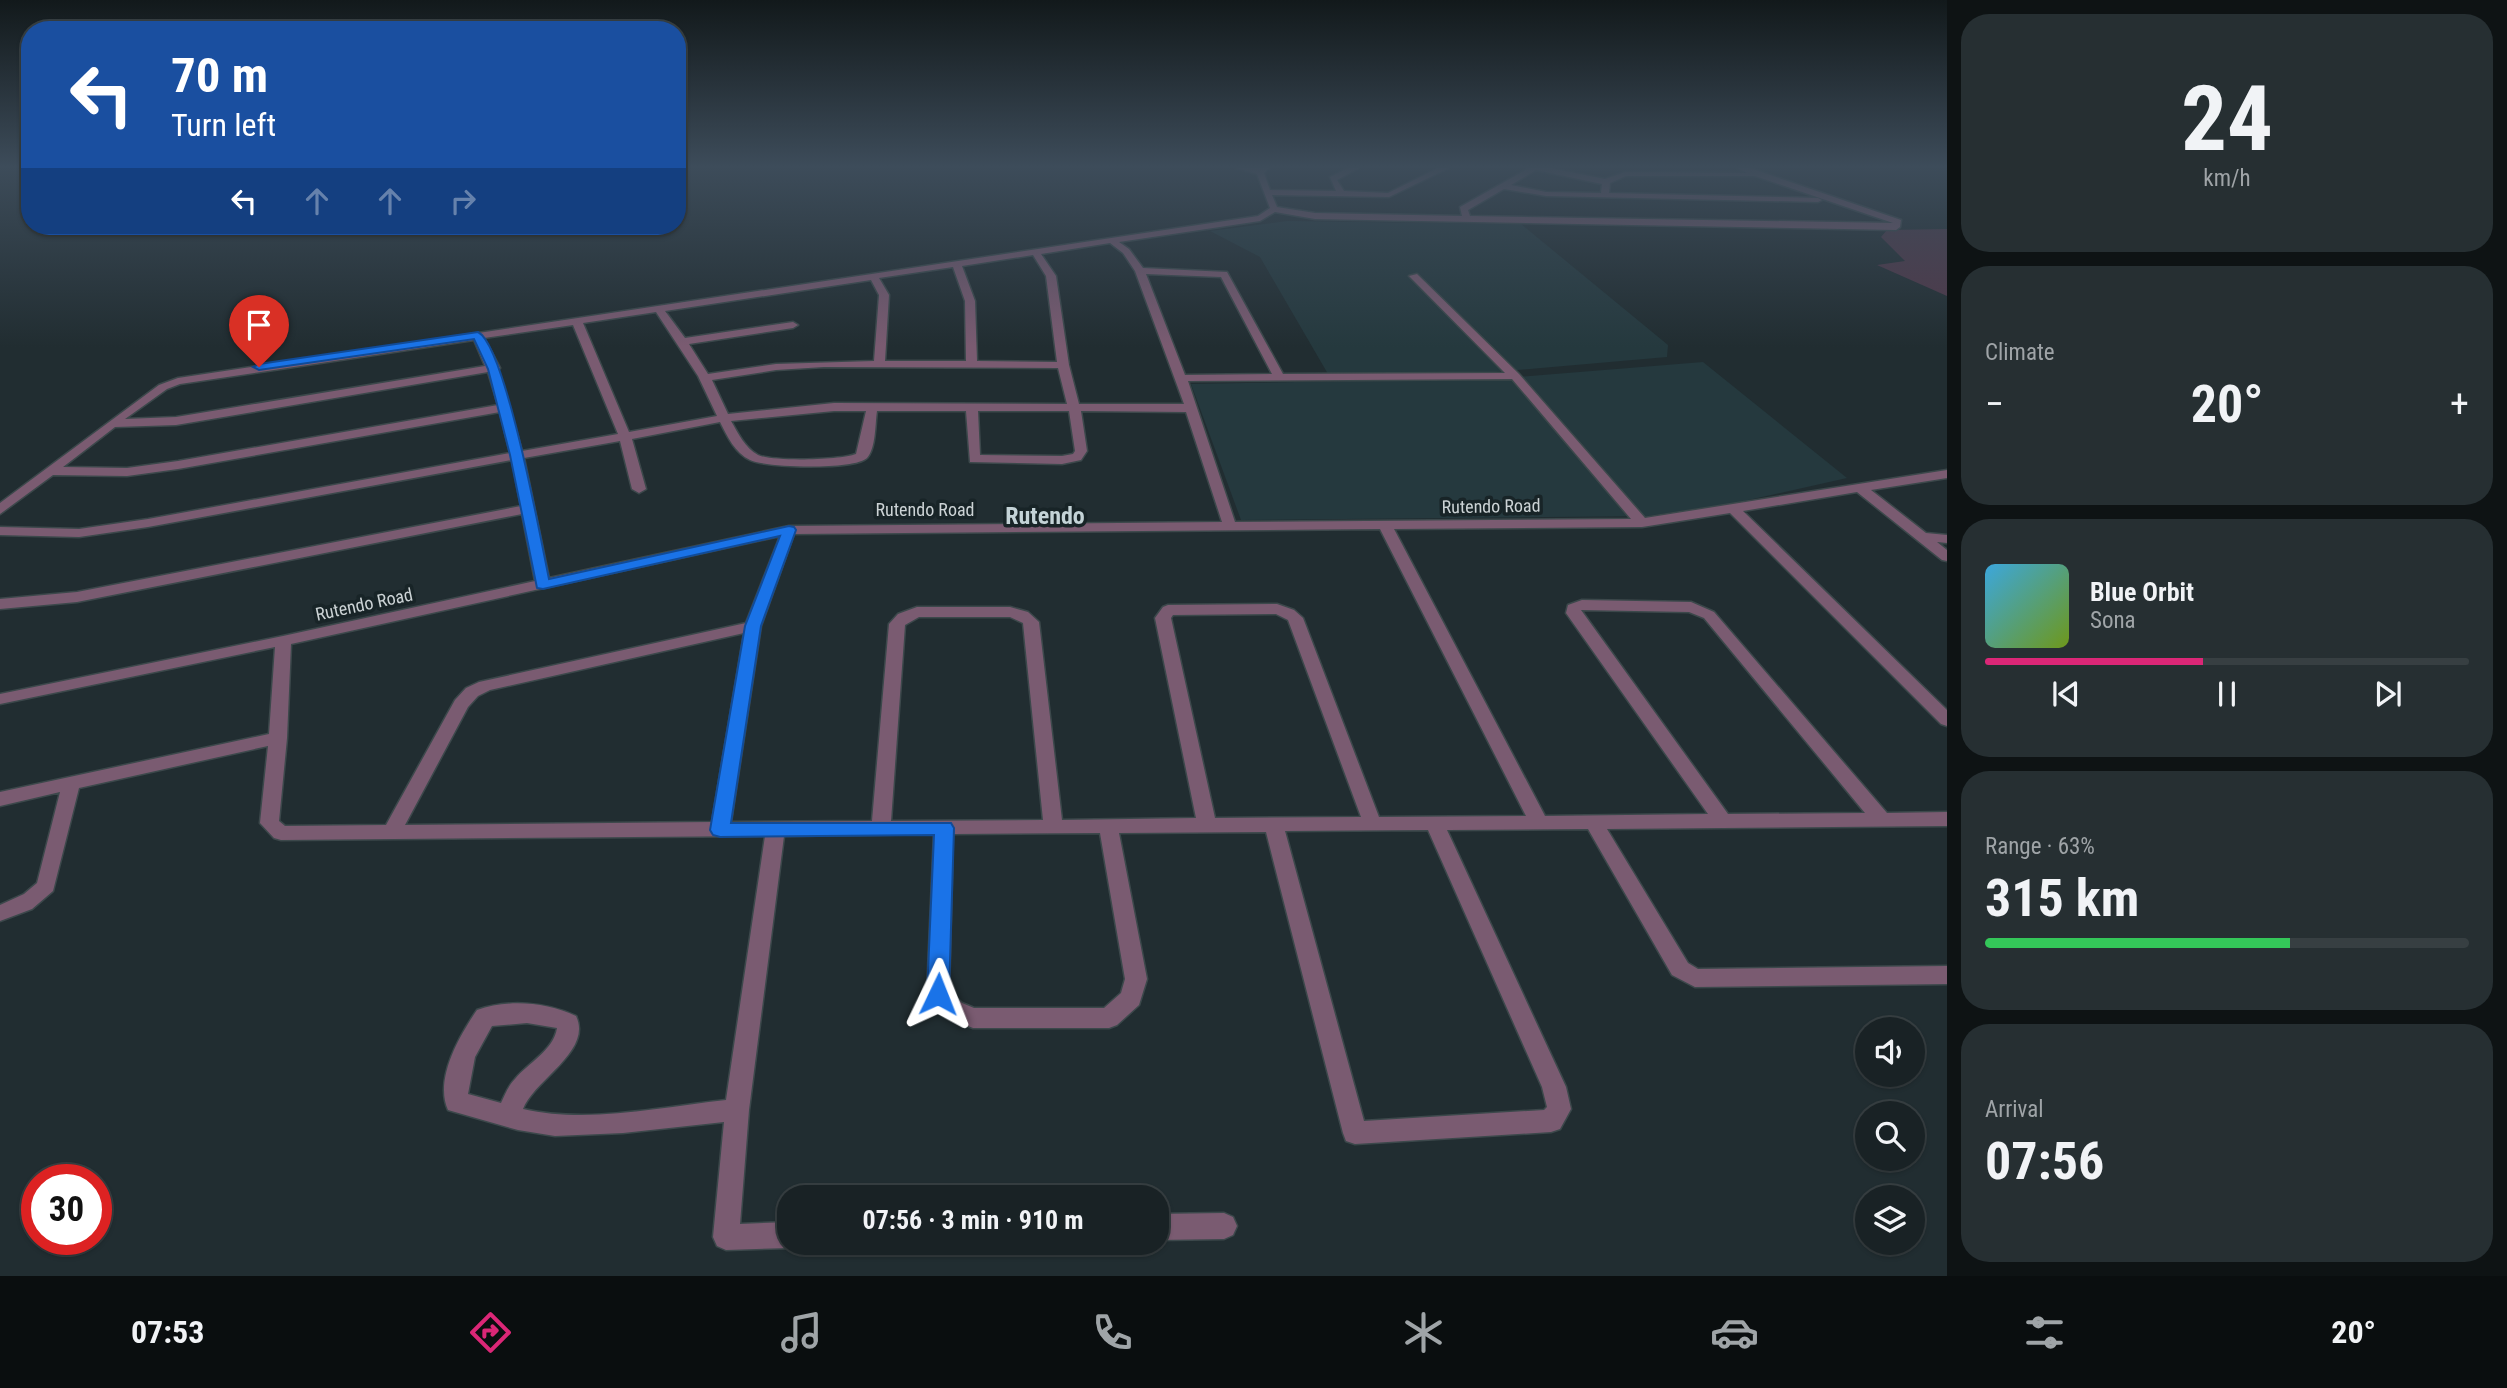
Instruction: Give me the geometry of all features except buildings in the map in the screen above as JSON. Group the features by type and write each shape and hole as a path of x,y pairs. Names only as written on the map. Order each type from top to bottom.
{"street":[{"path":"3,505 112,423 163,387 178,381 1202,228"},
{"path":"1114,242 1126,251 1140,271 1181,378 1230,527"},
{"path":"972,407 974,459 1062,460 1077,457 1081,451 1074,407 1063,365 1051,276 1037,254"},
{"path":"957,265 967,281 971,299 972,365"},
{"path":"1140,271 1224,274 1280,378"},
{"path":"1414,276 1515,376 1642,523"},
{"path":"874,277 884,295 879,365"},
{"path":"659,309 705,378 724,418 746,452 756,458 773,461 852,460 861,457 872,407"},
{"path":"577,321 625,437 639,489"},
{"path":"681,342 793,325"},
{"path":"478,336 494,369 517,455 543,584"},
{"path":"705,378 776,366 1063,365"},
{"path":"112,423 176,421 494,369"},
{"path":"1181,378 1515,376"},
{"path":"49,471 127,472 178,465 504,408"},
{"path":"0,531 79,533 148,523 724,418 799,408 1190,408"},
{"name":"Rutendo Road","path":"0,699 283,641 789,530 1642,523 1947,474"},
{"path":"1860,488 1947,557"},
{"path":"0,604 77,597 526,509"},
{"path":"1735,510 1947,720"},
{"path":"1386,527 1539,823"},
{"path":"720,830 753,626 789,530"},
{"path":"1922,537 1947,539"},
{"path":"1723,821 1581,624 1573,608 1582,605 1691,607 1709,615 1882,820"},
{"path":"1207,826 1163,618 1168,610 1277,609 1295,618 1373,825"},
{"path":"881,829 897,624 903,617 917,612 1010,612 1023,615 1031,622 1053,827"},
{"path":"391,833 461,704 472,692 753,626"},
{"path":"283,641 278,738 269,823 281,833 1947,819"},
{"path":"0,799 278,738"},
{"path":"0,913 22,906 39,895 46,886 71,785"},
{"path":"1594,823 1680,969 1695,978 1947,975"},
{"path":"1275,825 1356,1133 1551,1121 1559,1110 1554,1087 1435,824"},
{"path":"944,828 938,994 954,1010 973,1018 1109,1018 1131,998 1136,979 1108,827"},
{"path":"775,830 737,1110 726,1237 777,1236"},
{"path":"508,1115 522,1086 562,1044 569,1029 568,1023 546,1015 522,1013 485,1017 460,1058 456,1077 456,1102 508,1115 552,1125 737,1110"},
{"path":"1169,1227 1224,1226"}],"shaded area":[{"path":"1237,228 1525,228 1668,345 1667,357 1495,372 1328,374 1260,257 1210,231"},
{"path":"1947,229 1947,296 1877,265 1905,261 1881,237 1887,230"},
{"path":"1703,362 1847,478 1735,503 1648,516 1241,520 1191,384 1505,378"}],"district":[{"name":"Rutendo","path":"1045,516"}],"route":[{"path":"259,367 478,336 494,369 517,455 543,584 789,530 753,626 720,830 944,828 938,994"}]}
